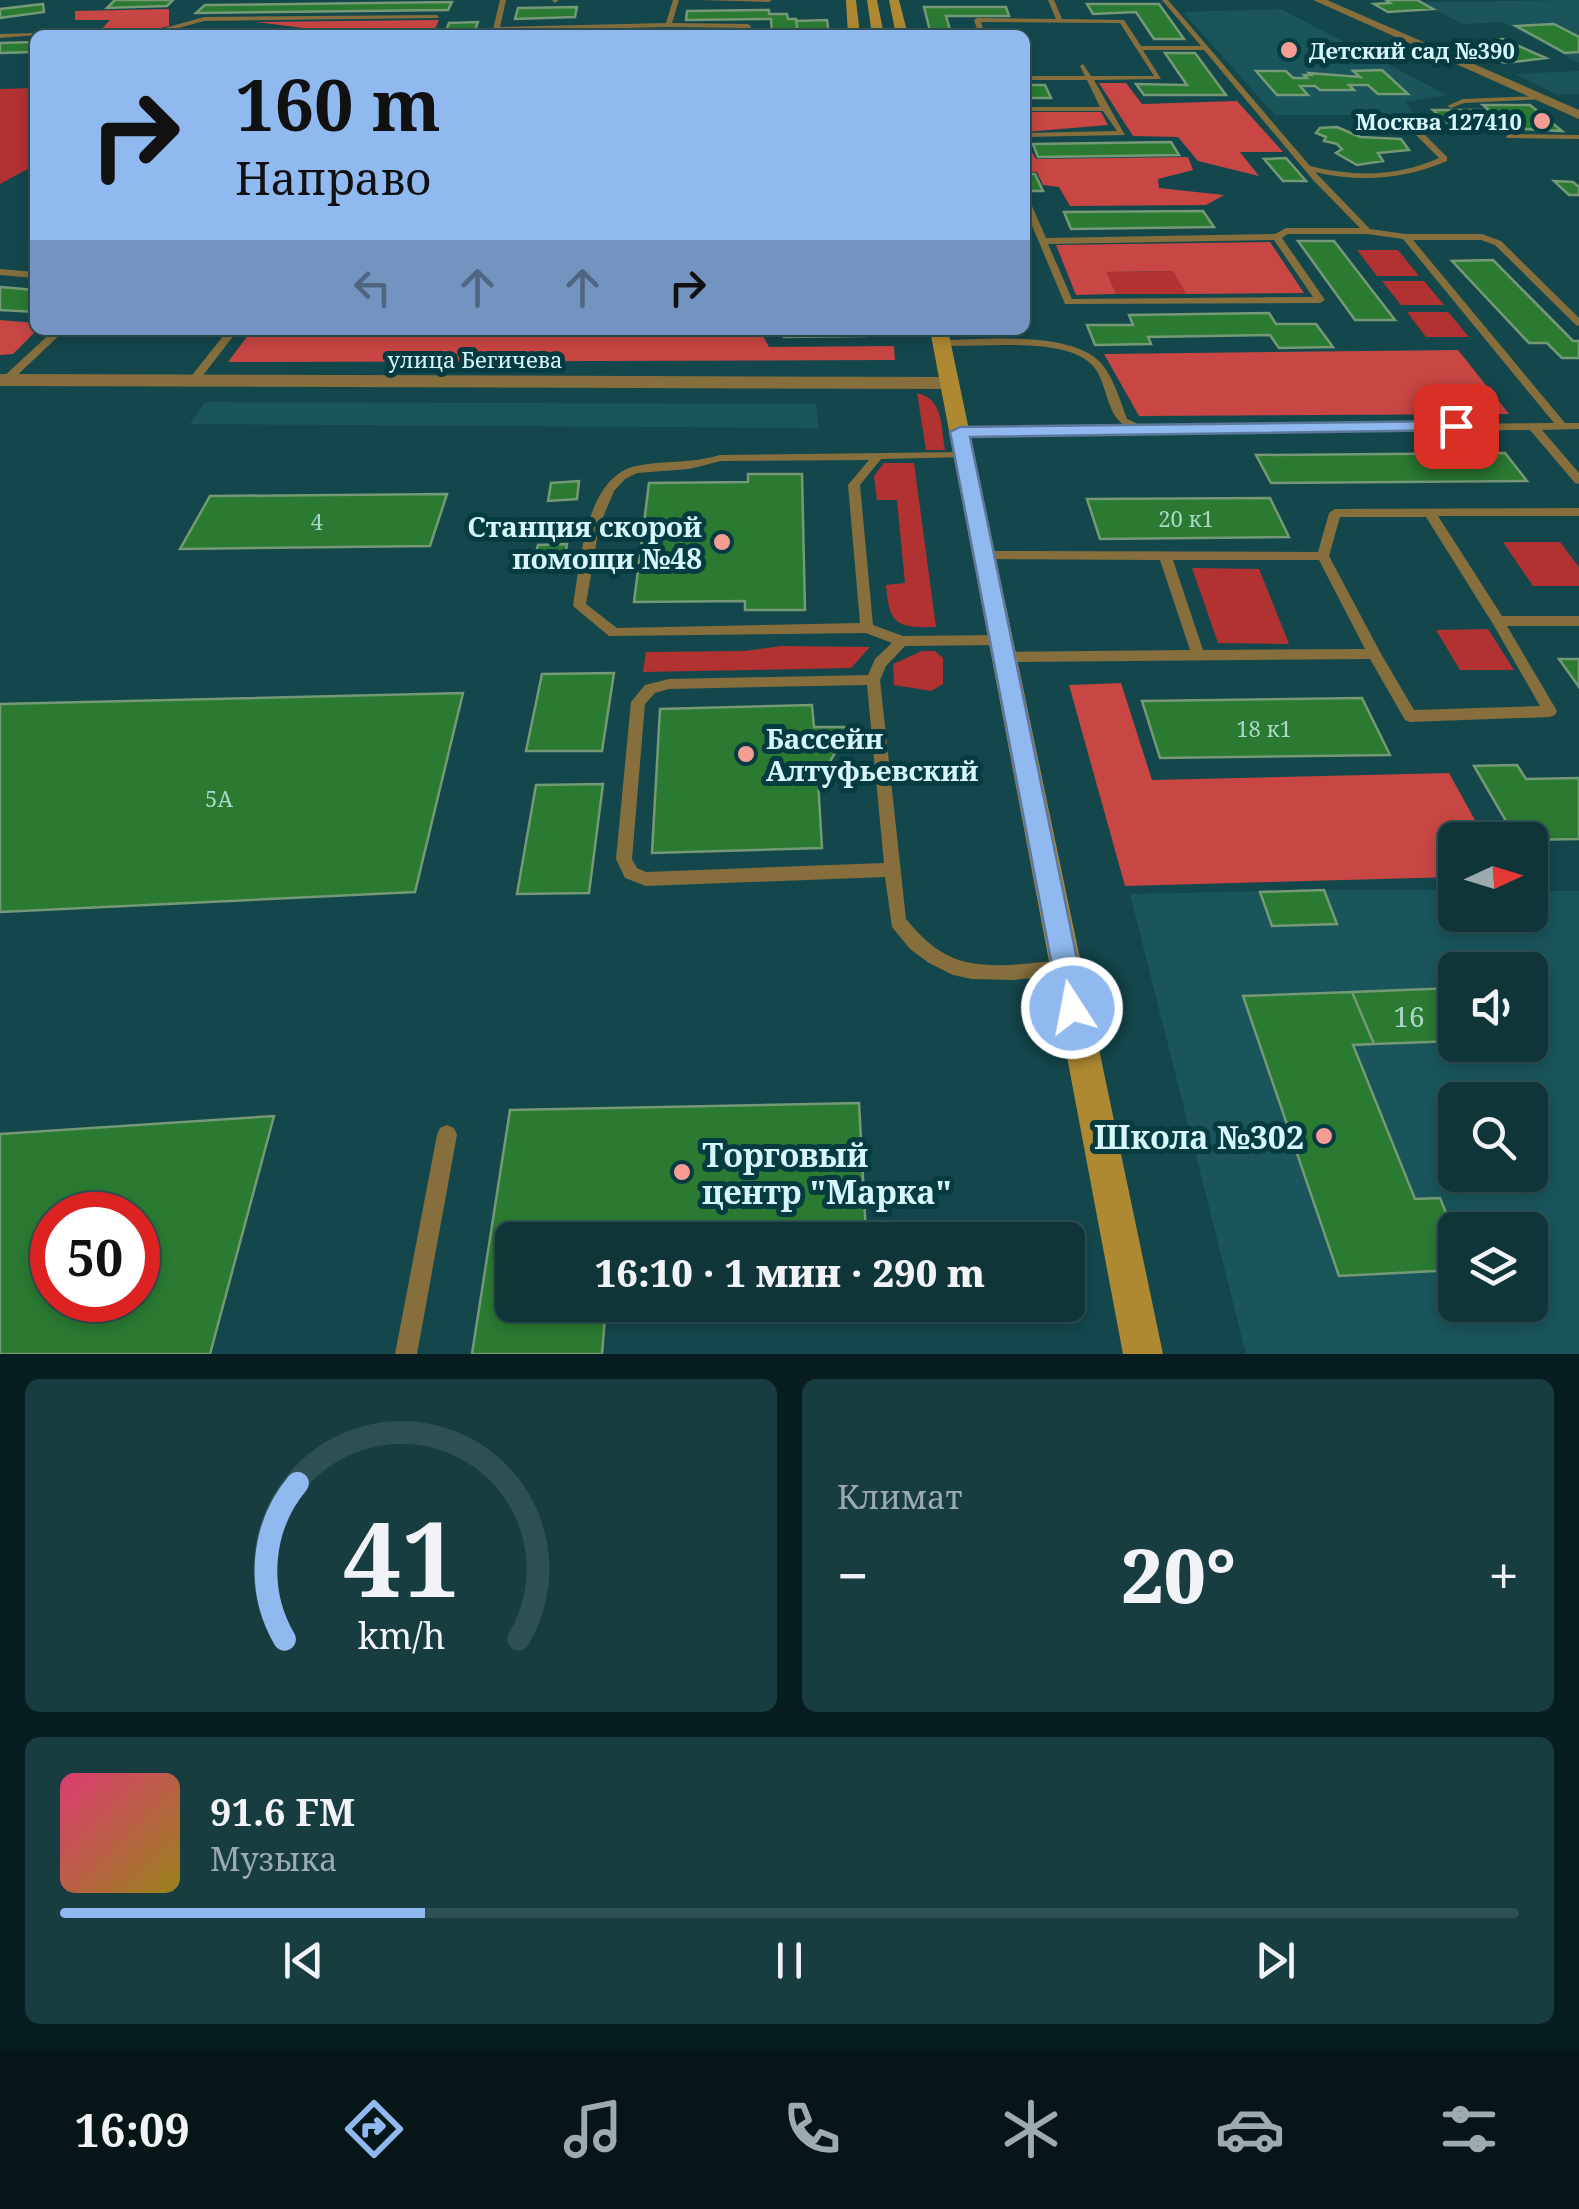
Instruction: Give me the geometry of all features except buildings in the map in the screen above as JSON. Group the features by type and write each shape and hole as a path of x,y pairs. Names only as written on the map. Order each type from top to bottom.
{"main road":[{"path":"850,0 853,30"},
{"path":"872,0 877,30"},
{"path":"894,0 901,30"},
{"path":"941,336 1143,1354"}],"street":[{"path":"1318,0 1579,114"},
{"name":"улица Бегичева","path":"3,380 950,383"}],"lane":[{"path":"495,30 503,0"},
{"path":"668,25 676,0"},
{"path":"702,0 769,0"},
{"path":"1051,0 1060,20"},
{"path":"1165,0 1367,230"},
{"path":"164,30 204,19 437,17"},
{"path":"194,30 204,19"},
{"path":"980,30 976,20 1122,20 1158,78 1030,78"},
{"path":"525,30 668,25 748,26 747,30"},
{"path":"571,27 574,30"},
{"path":"0,36 30,35"},
{"path":"1139,48 1208,48"},
{"path":"1030,135 1122,133 1083,66"},
{"path":"1450,106 1463,101 1542,98"},
{"path":"1030,109 1105,109"},
{"path":"1309,168 1361,177 1394,176 1416,172 1444,158 1415,130"},
{"path":"1510,136 1579,137"},
{"path":"1030,211 1068,302 1320,300 1276,237"},
{"path":"1042,241 1276,237 1286,231 1367,230 1406,237 1482,236 1498,243 1579,324"},
{"path":"1406,237 1562,426"},
{"path":"0,272 30,274"},
{"path":"3,380 54,335"},
{"path":"193,381 228,335"},
{"path":"941,336 1060,346 1080,352 1096,364 1123,421 1145,430"},
{"path":"1534,426 1579,480"},
{"path":"960,432 1579,426"},
{"path":"964,455 720,458 704,465 630,470 601,496 579,606 614,633 867,628 902,640 1002,648 1198,656 1374,654"},
{"path":"867,628 854,484 878,456"},
{"path":"1430,513 1550,711 1410,716 1324,556 1334,513 1579,512"},
{"path":"984,555 1324,556"},
{"path":"1165,555 1198,656"},
{"path":"1498,622 1579,621"},
{"path":"902,640 880,663 872,680 898,922 919,950 945,965 974,973 1064,968"},
{"path":"872,680 669,684 650,689 638,702 624,860 632,872 646,879 892,870"},
{"path":"406,1354 447,1135"}],"shaded area":[{"path":"1579,0 1579,63 1503,22 1462,24 1421,2"},
{"path":"169,9 169,26 152,30 101,30 110,20 75,20 75,11"},
{"name":"Детский сад №390","path":"1281,9 1447,95 1405,102 1415,115 1275,115 1183,12"},
{"path":"439,20 434,30 319,30 256,22"},
{"path":"1579,71 1579,94 1557,95 1515,74"},
{"path":"1099,83 1126,83 1142,104 1237,101 1283,152 1240,152 1259,176 1198,161 1178,137 1133,136"},
{"path":"30,88 30,168 0,184 0,89"},
{"path":"1030,112 1101,112 1108,125 1030,132"},
{"path":"1030,149 1036,159 1188,157 1193,170 1158,179 1159,188 1224,195 1206,205 1070,206 1059,187 1043,185 1037,172 1030,172"},
{"path":"1270,242 1304,293 1186,294 1173,271 1106,272 1116,294 1076,295 1056,245"},
{"path":"1357,250 1398,250 1419,276 1377,276"},
{"path":"1174,271 1186,294 1116,294 1105,272"},
{"path":"1382,281 1424,281 1444,305 1401,305"},
{"path":"1407,312 1448,312 1469,337 1426,337"},
{"path":"0,320 30,323 32,335 13,354 0,355"},
{"path":"248,335 763,335 769,347 894,346 895,360 228,362"},
{"path":"1458,350 1509,414 1139,416 1104,354"},
{"path":"917,393 937,408 945,450 926,450"},
{"path":"205,402 816,404 819,428 190,424"},
{"path":"884,463 914,463 936,627 904,625 890,609 886,585 905,583 897,500 877,500 874,476"},
{"path":"1503,542 1560,542 1579,567 1579,586 1533,586"},
{"path":"1192,568 1259,569 1289,644 1218,643"},
{"path":"1488,629 1514,670 1460,670 1436,630"},
{"path":"781,646 870,647 851,668 643,672 646,652 745,651"},
{"path":"922,651 935,651 943,658 943,684 931,691 894,685 893,664"},
{"path":"1121,683 1152,780 1449,773 1476,822 1438,822 1438,877 1125,886 1069,685"},
{"name":"Школа №302","path":"1438,890 1438,932 1548,932 1548,891 1579,891 1579,1354 1246,1354 1130,894"}],"place":[{"name":"Детский сад №390","path":"1289,50"},
{"name":"Москва 127410","path":"1542,121"},
{"name":"Станция скорой помощи №48","path":"722,542"},
{"name":"Бассейн Алтуфьевский","path":"746,754"},
{"name":"Школа №302","path":"1324,1136"},
{"name":"Торговый центр \"Марка\"","path":"682,1172"}],"route":[{"path":"1072,1008 960,432 1456,426"}]}
